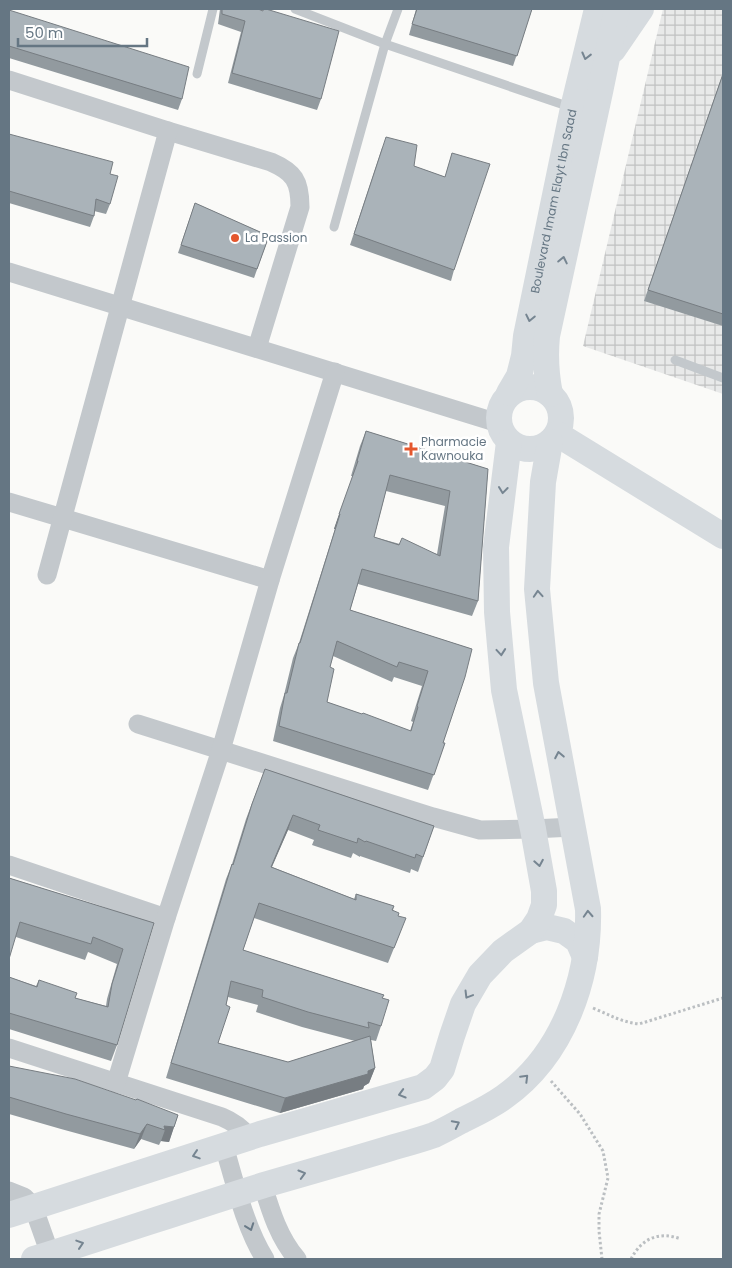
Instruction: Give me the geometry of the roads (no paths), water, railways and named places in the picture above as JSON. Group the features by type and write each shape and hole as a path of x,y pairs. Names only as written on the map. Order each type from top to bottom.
{"street":[{"name":"Boulevard Imam Elayt Ibn Saad","path":"510,393 524,356 528,326 573,108 597,9"},
{"name":"Boulevard Imam Elayt Ibn Saad","path":"550,394 545,356 547,336 617,9"},
{"path":"607,59 641,9"},
{"path":"9,80 271,162 285,168 294,176 298,186 300,207 257,348"},
{"path":"47,575 168,131"},
{"path":"9,272 335,372 504,432 518,447 540,448 553,438"},
{"path":"116,1082 166,918 221,750 270,580 335,372"},
{"path":"9,1191 24,1197 33,1206 42,1257 238,1193 434,1135 487,1108 505,1096 536,1067 554,1042 568,1016 579,987 588,941 588,909 546,683 537,589 543,482 553,438 561,424 561,412 557,402 550,394 541,388 530,386 519,388 510,393 500,406 498,412 504,432 496,547 497,612 504,690 533,829 544,891 544,905 539,919 531,931 503,951 480,975 463,1004 442,1069 423,1087 224,1146 33,1206 9,1215"},
{"path":"553,438 723,536"},
{"path":"9,502 270,580"},
{"path":"138,724 462,826 480,830 573,827"},
{"path":"9,865 166,918"},
{"path":"531,931 547,927 564,931 578,942 585,957"},
{"path":"9,1048 222,1117 240,1127 250,1138"},
{"path":"224,1146 256,1245 265,1259"},
{"path":"263,1186 275,1222 297,1259"}],"lane":[{"path":"197,74 213,9"},
{"path":"295,9 385,44 573,108"},
{"path":"334,226 385,44 398,9"},
{"path":"675,360 723,378"}],"place":[{"name":"La Passion","path":"235,238"},
{"name":"Pharmacie Kawnouka","path":"411,449"}]}
